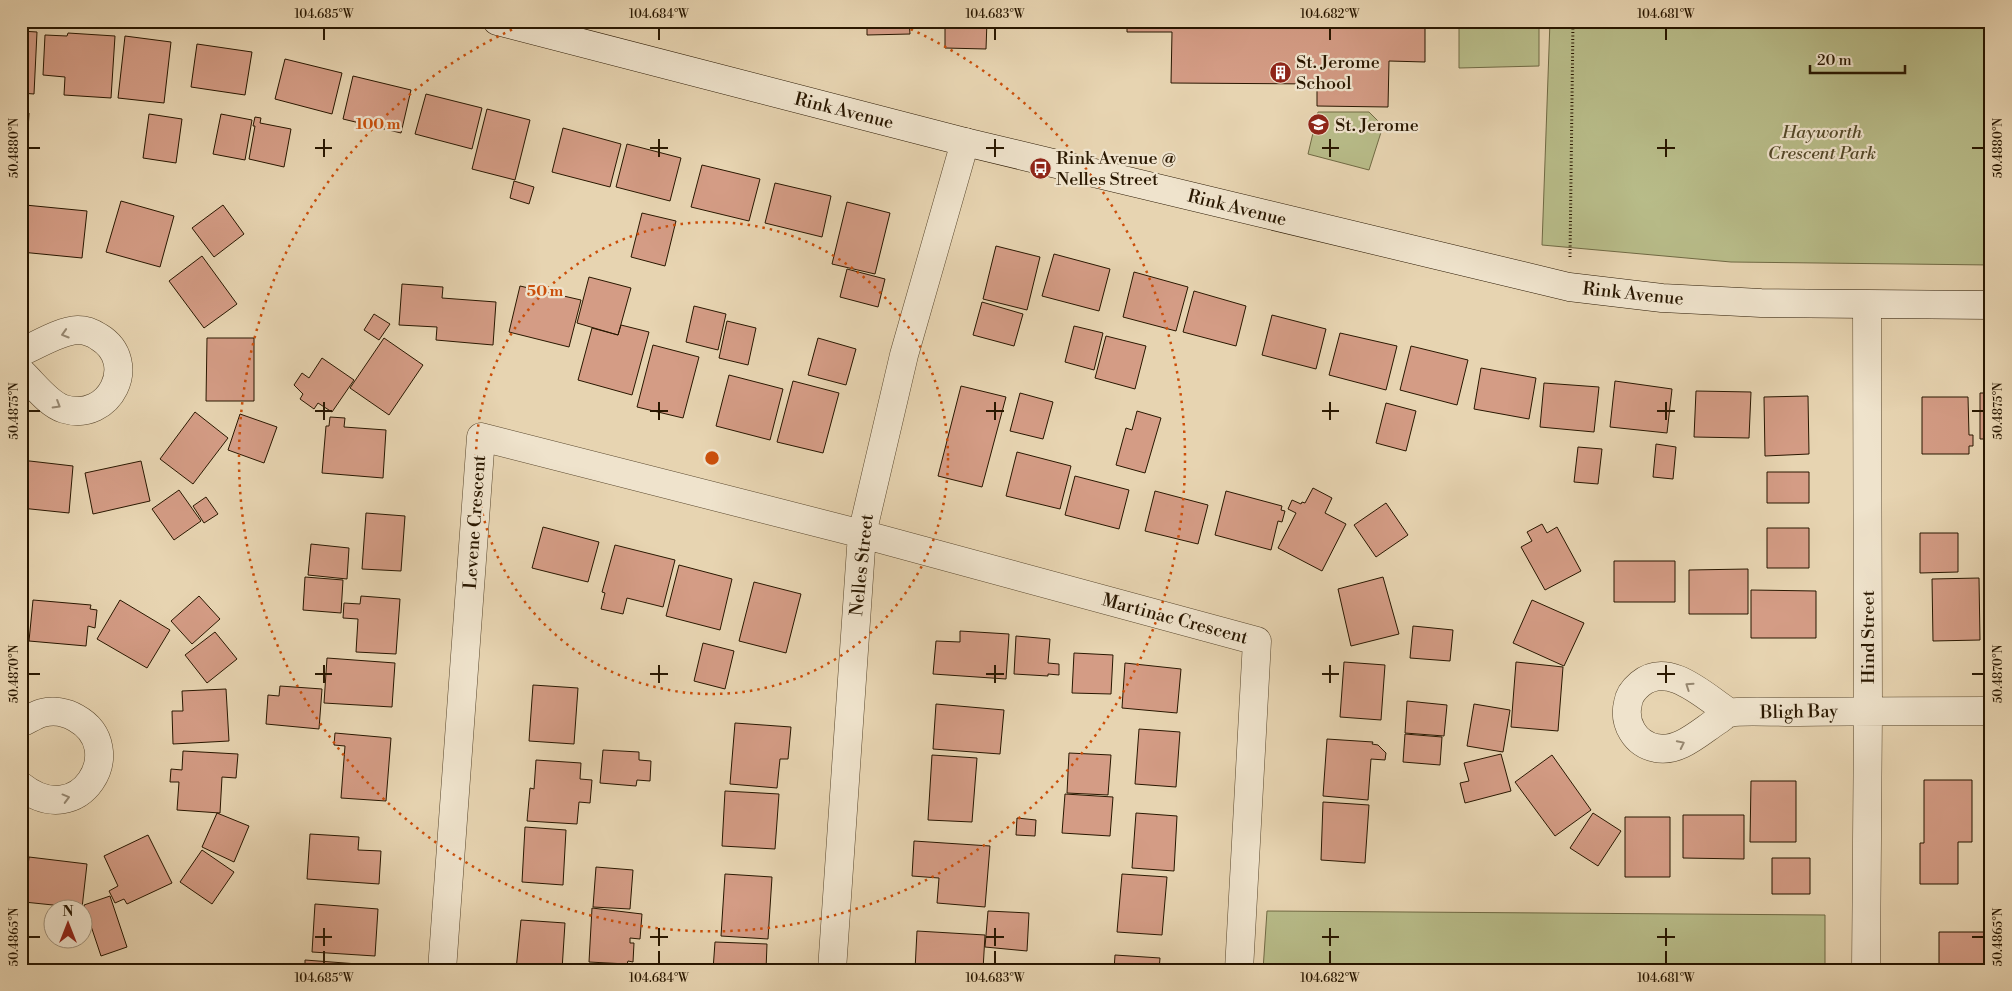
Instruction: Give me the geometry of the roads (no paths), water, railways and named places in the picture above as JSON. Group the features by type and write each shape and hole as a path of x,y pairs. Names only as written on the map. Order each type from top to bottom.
{"street":[{"name":"Rink Avenue","path":"497,21 965,142 1569,287 1662,298 1761,303 1991,305"},
{"name":"Nelles Street","path":"832,970 862,534 904,354 965,142"},
{"name":"Hind Street","path":"1866,970 1868,711 1867,305"},
{"path":"21,352 65,333 79,330 93,333 105,340 114,351 118,365 118,379 113,392 104,402 91,409 77,411 63,409 51,401 21,372"},
{"name":"Levene Crescent","path":"442,970 481,437 862,534"},
{"name":"Martinac Crescent","path":"862,534 1257,641 1239,970"},
{"name":"Bligh Bay","path":"1730,713 1991,711"},
{"path":"21,723 42,713 70,714 82,721 92,731 98,744 99,758 97,771 90,783 80,793 67,799 54,801 40,798 21,786"}],"place":[{"name":"St. Jerome School","path":"1280,72"},
{"name":"St. Jerome","path":"1319,125"},
{"name":"Rink Avenue @ Nelles Street","path":"1040,168"}],"park label":[{"name":"Hayworth Crescent Park","path":"1822,142"}]}
